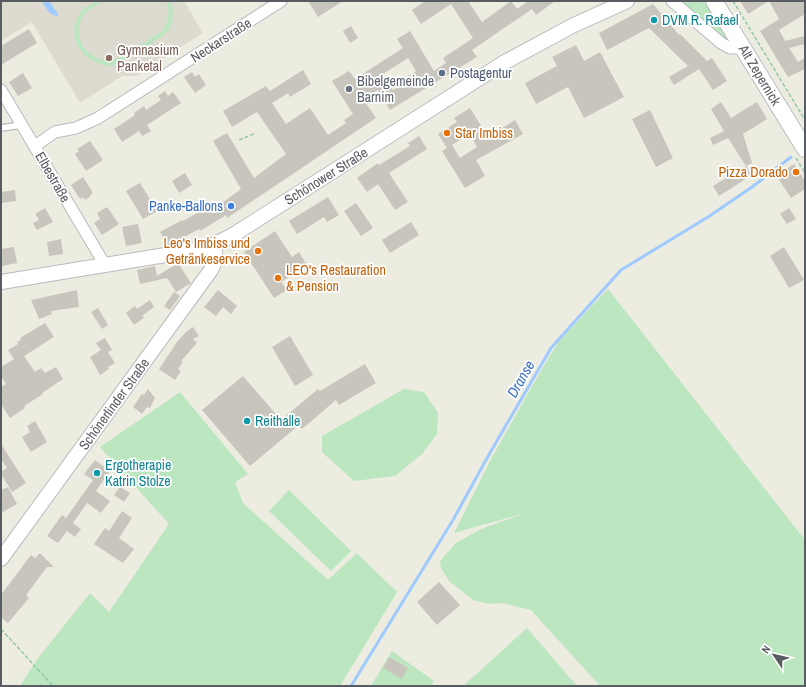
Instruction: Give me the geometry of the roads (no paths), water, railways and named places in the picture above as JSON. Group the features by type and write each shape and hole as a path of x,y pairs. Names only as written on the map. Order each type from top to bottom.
{"main road":[{"name":"Alt Zepernick","path":"714,1 805,149"}],"street":[{"name":"Neckarstraße","path":"35,146 55,132 76,128 98,118 281,1"},
{"name":"Schönower Straße","path":"1,282 214,246 495,68 574,25 626,1"},
{"path":"672,1 720,44 730,48 743,48"},
{"name":"Elbestraße","path":"1,90 105,265"},
{"name":"Schönerlinder Straße","path":"1,559 212,270 216,259 214,246"}],"lane":[{"path":"1,128 22,125"}],"water":[{"path":"42,1 49,1 58,14 57,16 50,13"}],"waterway":[{"name":"Dranse","path":"351,686 453,520 551,348 621,270 708,217 752,187 791,157"}],"place":[{"name":"DVM R. Rafael","path":"654,20"},
{"name":"Gymnasium Panketal","path":"109,58"},
{"name":"Postagentur","path":"442,73"},
{"name":"Bibelgemeinde Barnim","path":"349,89"},
{"name":"Star Imbiss","path":"447,133"},
{"name":"Pizza Dorado","path":"796,172"},
{"name":"Panke-Ballons","path":"231,206"},
{"name":"Leo's Imbiss und Getränkeservice","path":"258,251"},
{"name":"LEO's Restauration & Pension","path":"278,278"},
{"name":"Reithalle","path":"247,421"},
{"name":"Ergotherapie Katrin Stolze","path":"97,473"}]}
